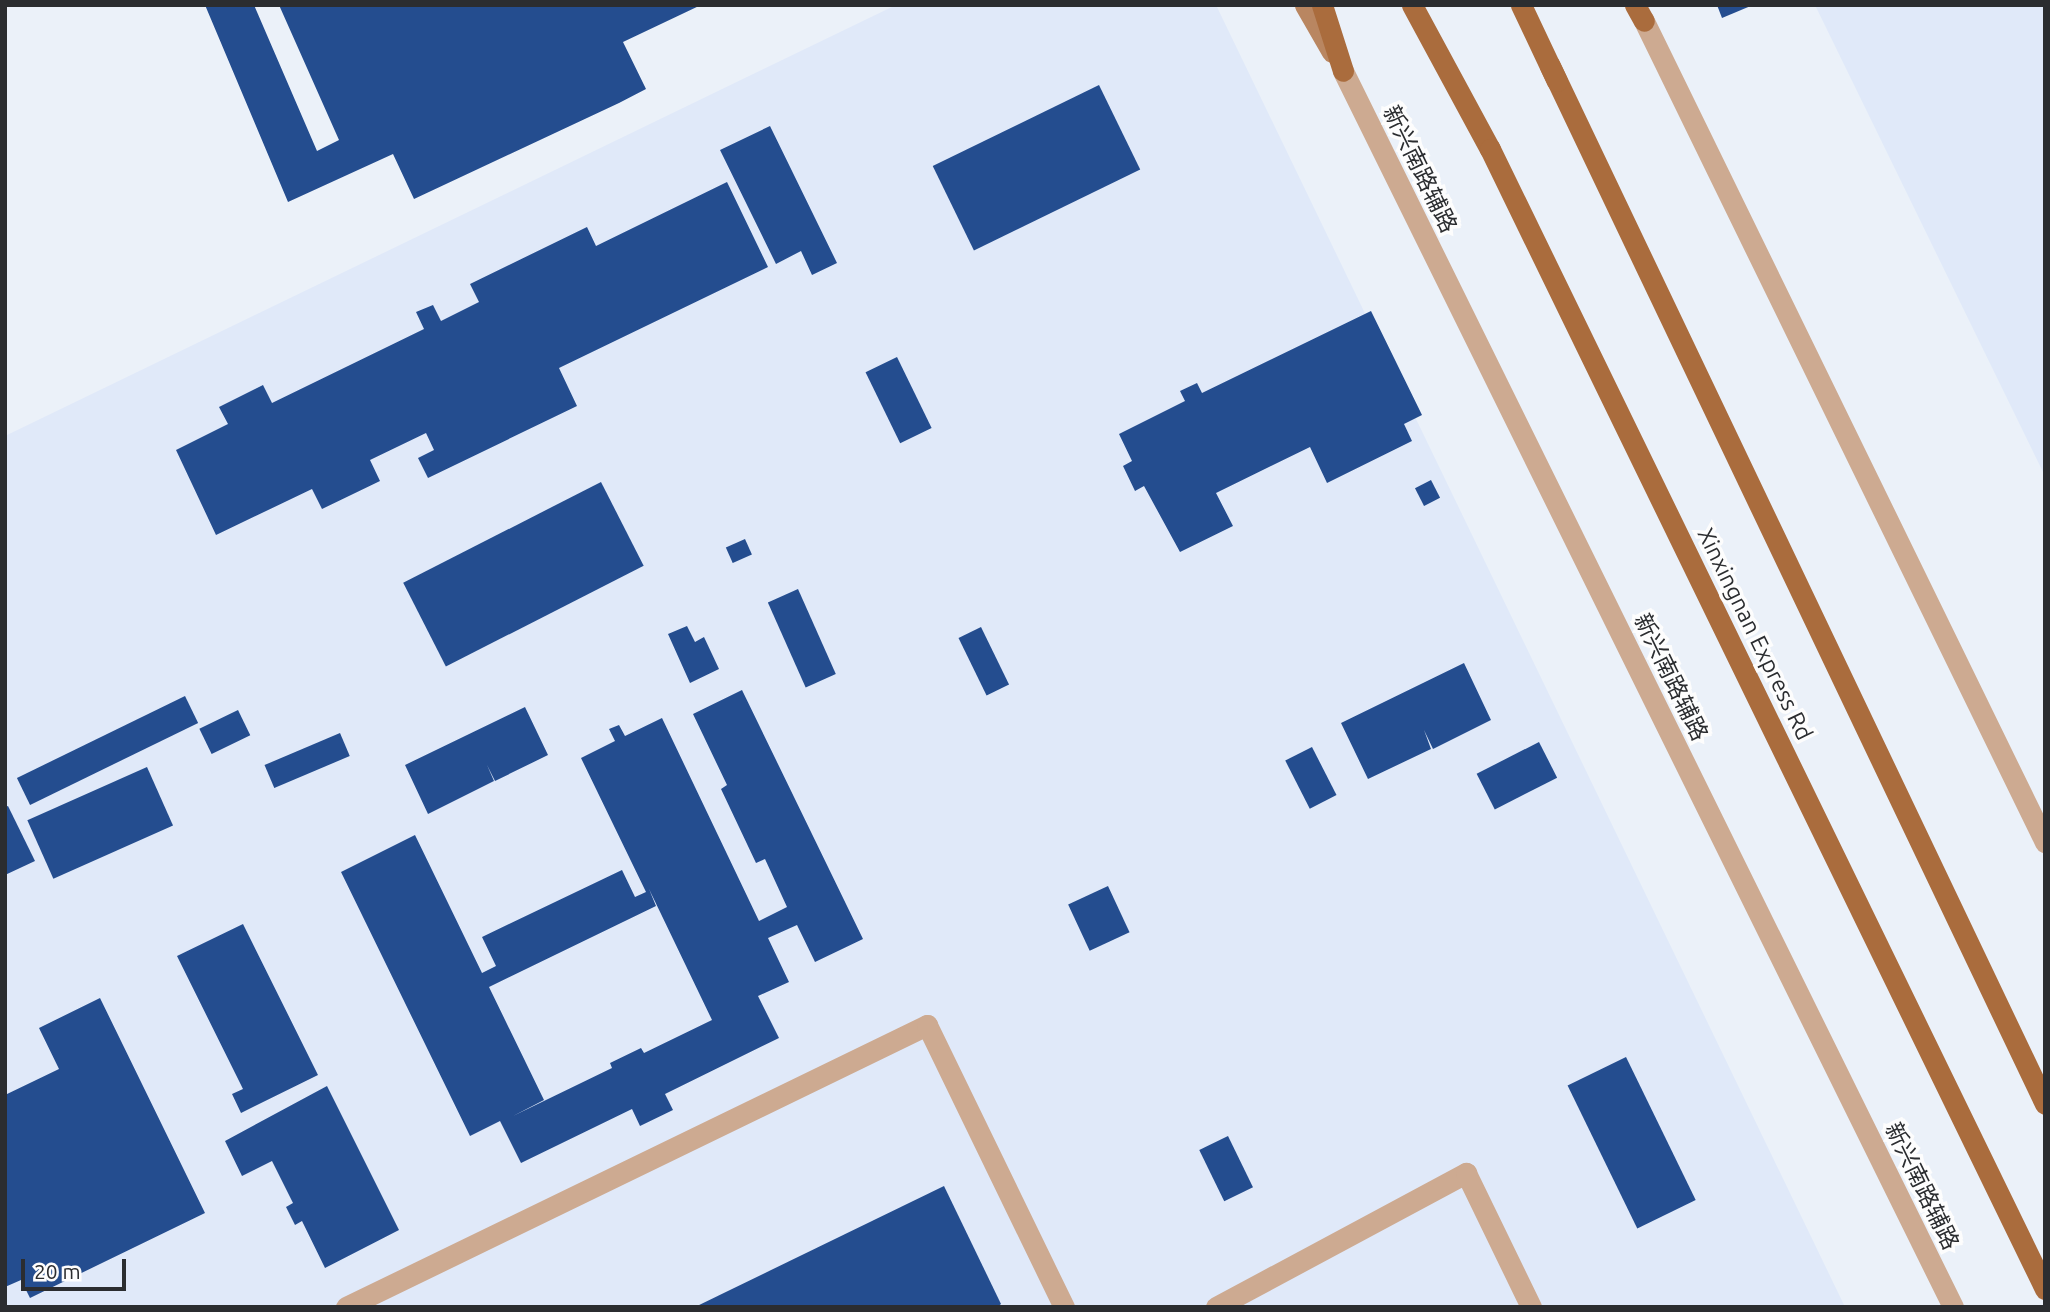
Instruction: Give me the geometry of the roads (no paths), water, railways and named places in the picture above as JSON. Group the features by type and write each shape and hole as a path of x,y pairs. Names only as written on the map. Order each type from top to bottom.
{"main road":[{"path":"1305,5 1343,71"},
{"path":"1322,5 1343,71"},
{"name":"Xinxingnan Express Rd","path":"1412,5 1490,149 2045,1289"},
{"path":"1429,5 1490,149"},
{"path":"1521,5 2045,1104"},
{"path":"1529,5 1558,81"}],"street":[{"path":"1639,10 2045,842"},
{"name":"新兴南路辅路","path":"1343,71 1953,1307"},
{"path":"346,1307 927,1026 1064,1307"},
{"path":"1216,1307 1466,1173 1531,1307"}]}
